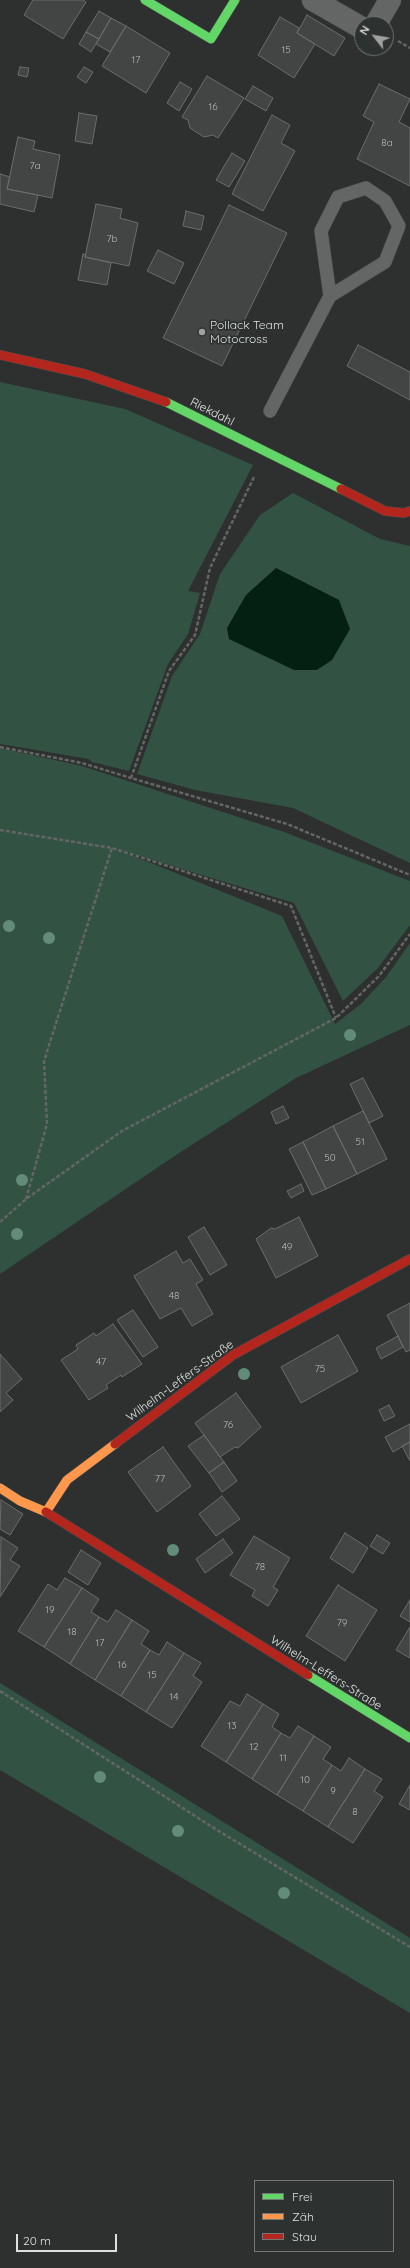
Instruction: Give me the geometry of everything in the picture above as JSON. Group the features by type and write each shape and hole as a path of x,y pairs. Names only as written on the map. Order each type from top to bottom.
{"street":[{"path":"145,0 211,39 235,0"},
{"path":"314,0 354,23"},
{"path":"381,16 390,0"},
{"name":"Riekdahl","path":"0,354 85,374 158,398 385,511 407,512"},
{"name":"Wilhelm-Leffers-Straße","path":"46,1512 67,1480 233,1355 410,1259"},
{"name":"Wilhelm-Leffers-Straße","path":"0,1488 20,1501 46,1512 410,1738"}],"lane":[{"path":"270,411 330,296 385,262 399,226 385,201 366,188 338,197 321,231 330,296"}],"path":[{"path":"131,778 169,671 195,635 210,568 267,453"},
{"path":"0,747 82,763 287,824 410,875"},
{"path":"0,830 112,848 291,906 336,1018"},
{"path":"26,1199 47,1124 44,1061 112,848"},
{"path":"0,1222 26,1199 122,1131 336,1018 380,976 410,934"},
{"path":"0,1691 217,1830 410,1947"}],"shaded area":[{"path":"0,382 125,409 253,465 188,591 200,593 188,634 168,664 129,771 92,762 89,759 0,744"},
{"path":"293,493 380,539 410,546 410,863 293,808 195,790 137,774 172,676 200,634 220,574 260,515"},
{"path":"276,568 339,600 350,629 332,660 317,670 294,670 229,639 227,628 246,595"},
{"path":"0,748 82,766 284,832 410,881 410,925 378,968 343,1001 294,903 119,850 282,916 335,1024 361,1004 386,977 410,943 410,1025 296,1078 176,1155 0,1274"},
{"path":"0,1683 410,1938 410,2013 0,1770"}],"building":[{"path":"33,0 83,0 86,2 63,39 24,15"},
{"path":"99,11 111,18 99,39 86,32"},
{"path":"307,15 345,38 334,56 297,33"},
{"path":"280,17 299,28 297,33 315,44 294,78 258,55"},
{"path":"111,18 126,26 110,52 96,44"},
{"path":"126,26 170,53 146,93 102,66"},
{"path":"86,32 99,39 91,52 79,44"},
{"path":"20,67 29,68 27,77 18,75"},
{"path":"84,67 93,72 86,83 77,77"},
{"path":"207,76 244,98 218,138 213,135 204,137 190,128 188,120 182,117"},
{"path":"180,82 192,89 179,111 167,103"},
{"path":"379,84 410,99 399,122 410,128 410,186 357,159 374,122 363,116"},
{"path":"253,86 273,98 266,111 245,99"},
{"path":"79,113 97,116 92,144 75,141"},
{"path":"272,115 290,125 281,143 295,151 263,211 232,194"},
{"path":"18,137 35,141 33,149 60,155 52,198 7,189"},
{"path":"232,153 245,161 229,187 216,180"},
{"path":"0,174 10,177 7,189 38,195 34,212 0,204"},
{"path":"96,204 122,209 120,218 138,223 129,266 85,257"},
{"path":"229,205 287,233 222,366 163,338"},
{"path":"186,211 204,216 201,230 183,226"},
{"path":"158,250 184,263 174,284 147,271"},
{"path":"83,254 86,255 85,257 111,263 107,285 78,280"},
{"path":"358,345 410,372 410,400 347,366"},
{"path":"363,1078 383,1116 369,1123 350,1084"},
{"path":"283,1106 289,1118 276,1124 271,1112"},
{"path":"363,1111 387,1159 357,1174 333,1126"},
{"path":"333,1126 357,1174 326,1189 303,1142"},
{"path":"303,1142 326,1189 312,1195 289,1149"},
{"path":"301,1184 304,1191 291,1198 287,1191"},
{"path":"299,1217 318,1256 276,1278 256,1239 271,1228 275,1229"},
{"path":"204,1227 227,1265 210,1275 188,1237"},
{"path":"176,1251 183,1263 190,1259 203,1280 196,1284 213,1314 192,1326 181,1308 160,1319 134,1276"},
{"path":"410,1303 410,1350 406,1352 387,1315"},
{"path":"133,1310 158,1347 143,1357 117,1320"},
{"path":"113,1324 142,1364 106,1385 108,1388 89,1400 61,1360 78,1349 76,1345 94,1333 96,1336"},
{"path":"338,1335 358,1371 301,1403 281,1367"},
{"path":"398,1336 403,1347 381,1359 376,1348"},
{"path":"0,1354 22,1379 6,1393 13,1400 0,1412"},
{"path":"236,1393 261,1427 238,1448 235,1447 220,1457 195,1423"},
{"path":"389,1405 395,1416 384,1421 379,1410"},
{"path":"410,1424 410,1442 393,1452 385,1437"},
{"path":"204,1435 224,1462 209,1473 188,1446"},
{"path":"410,1442 410,1461 402,1446"},
{"path":"163,1447 191,1486 157,1512 128,1472"},
{"path":"224,1462 237,1481 222,1492 209,1473"},
{"path":"222,1496 240,1519 216,1536 199,1514"},
{"path":"1,1500 23,1514 10,1535 0,1529"},
{"path":"345,1533 368,1548 353,1573 330,1558"},
{"path":"377,1535 390,1543 383,1554 370,1546"},
{"path":"254,1536 290,1558 273,1587 278,1590 268,1606 252,1596 255,1590 230,1575"},
{"path":"1,1537 18,1548 10,1560 20,1566 0,1597"},
{"path":"223,1539 233,1553 205,1573 196,1559"},
{"path":"81,1550 101,1563 88,1585 68,1572"},
{"path":"65,1578 82,1588 44,1647 18,1631 48,1584 57,1590"},
{"path":"338,1585 377,1610 345,1661 306,1636"},
{"path":"82,1588 99,1599 91,1612 99,1617 70,1664 44,1647"},
{"path":"410,1600 410,1622 400,1616"},
{"path":"116,1610 132,1620 95,1680 70,1664 99,1617 108,1622"},
{"path":"132,1620 149,1631 141,1644 150,1650 121,1696 95,1680"},
{"path":"410,1627 410,1658 396,1650"},
{"path":"167,1642 184,1653 146,1712 121,1696 150,1650 159,1655"},
{"path":"184,1653 201,1663 193,1676 202,1682 172,1728 146,1712"},
{"path":"247,1694 263,1704 226,1762 201,1746 230,1701 240,1706"},
{"path":"263,1704 279,1714 272,1727 281,1733 252,1779 226,1762"},
{"path":"298,1726 314,1736 277,1795 252,1779 281,1733 290,1738"},
{"path":"314,1736 331,1747 323,1759 332,1765 303,1811 277,1795"},
{"path":"349,1758 365,1769 328,1827 303,1811 332,1765 341,1771"},
{"path":"365,1769 382,1779 374,1791 383,1797 353,1843 328,1827"},
{"path":"410,1785 410,1810 399,1804"}],"traffic: fast":[{"path":"145,0 211,39 235,0"},
{"path":"166,402 341,489"},
{"path":"308,1675 410,1738"}],"traffic: slow":[{"path":"0,1488 20,1501 46,1512 67,1480 115,1444"}],"traffic: jam":[{"path":"0,355 85,374 166,402"},
{"path":"341,489 385,511 404,513 410,511"},
{"path":"115,1444 233,1355 410,1259"},
{"path":"46,1512 308,1675"}],"place":[{"name":"Pollack Team Motocross","path":"202,332"}]}
